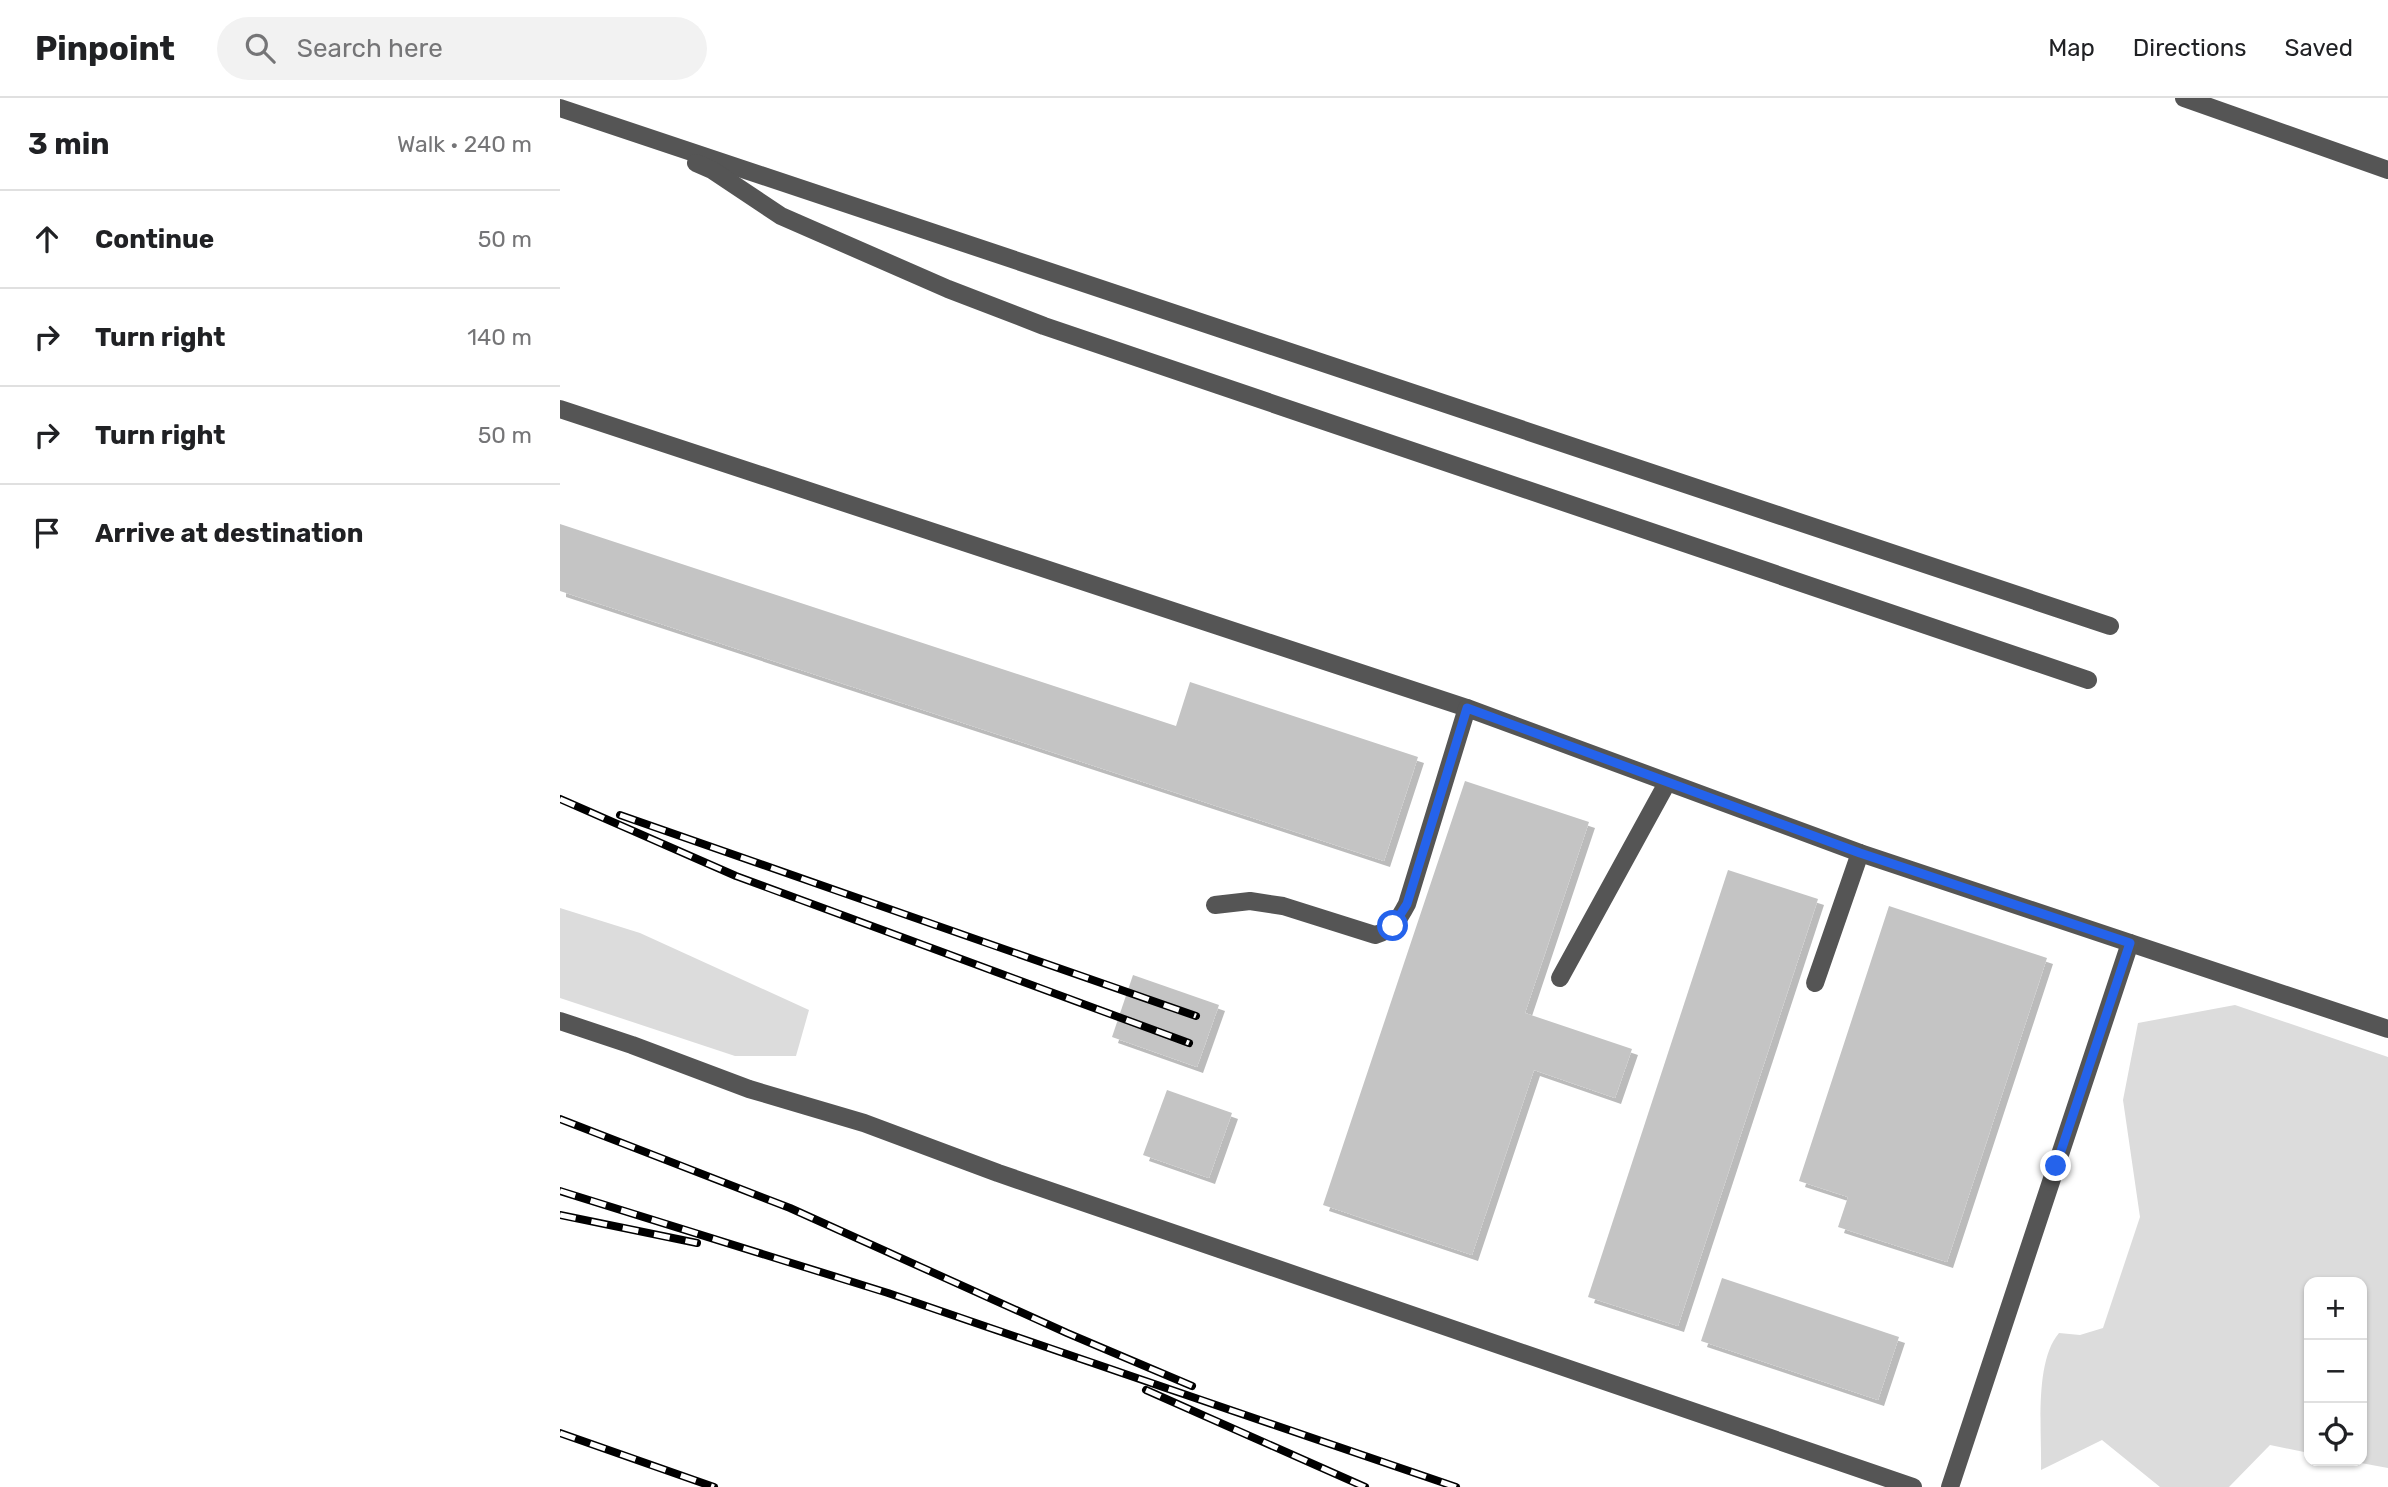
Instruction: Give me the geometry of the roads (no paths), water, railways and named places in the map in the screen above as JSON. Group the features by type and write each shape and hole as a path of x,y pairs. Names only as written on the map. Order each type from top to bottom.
{"street":[{"path":"2184,98 2388,170"},
{"path":"560,108 2110,626"},
{"path":"595,119 712,170 781,216 948,289 1044,326 2088,680"},
{"path":"560,409 1467,708 1860,853 2388,1029"},
{"path":"1215,905 1250,901 1283,906 1375,935 1393,926 1407,904 1467,708"},
{"path":"1560,978 1667,783"},
{"path":"1815,983 1860,853"},
{"path":"1950,1487 2130,943"},
{"path":"560,1021 749,1089 864,1123 1010,1178 1913,1487"}],"railway":[{"path":"560,799 736,876 1189,1043"},
{"path":"620,815 1196,1016"},
{"path":"560,1119 790,1208 1067,1333 1192,1386"},
{"path":"560,1191 888,1293 1456,1487"},
{"path":"560,1215 697,1243"},
{"path":"1146,1390 1365,1487"},
{"path":"560,1433 714,1487"}]}
